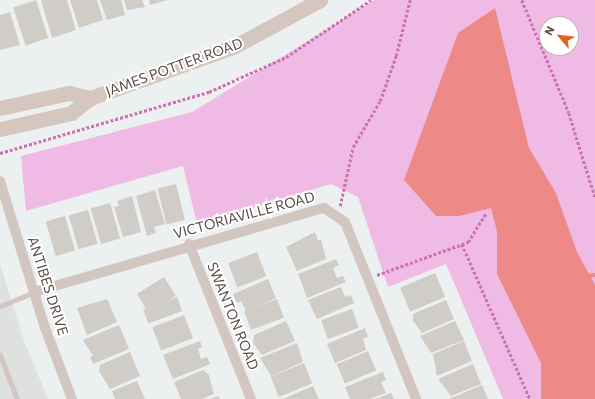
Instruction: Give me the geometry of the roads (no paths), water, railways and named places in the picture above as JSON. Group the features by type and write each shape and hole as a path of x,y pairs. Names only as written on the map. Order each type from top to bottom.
{"main road":[{"name":"JAMES POTTER ROAD","path":"0,129 71,113 90,98 235,46 320,0"},
{"name":"JAMES POTTER ROAD","path":"0,108 69,92 90,98"}],"street":[{"name":"ANTIBES DRIVE","path":"0,181 34,292 72,399"},
{"name":"VICTORIAVILLE ROAD","path":"34,292 189,244 315,208 339,216 367,279 416,399"},
{"name":"SWANTON ROAD","path":"189,244 251,399"}],"lane":[{"path":"0,306 34,292"},
{"path":"0,355 17,399"}],"waterway":[{"path":"586,276 595,275"}]}
